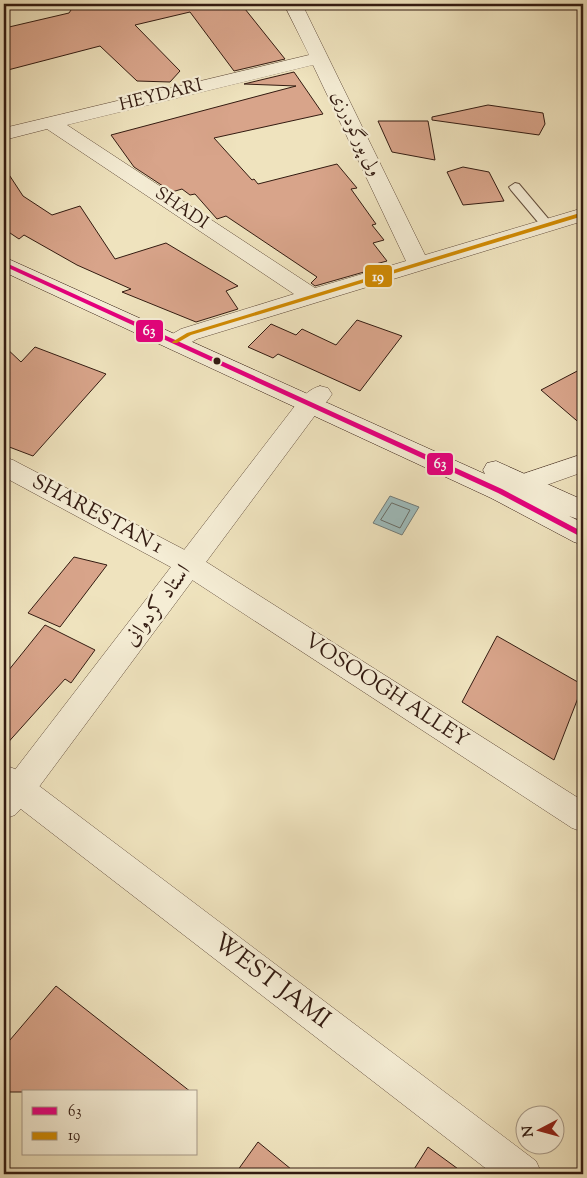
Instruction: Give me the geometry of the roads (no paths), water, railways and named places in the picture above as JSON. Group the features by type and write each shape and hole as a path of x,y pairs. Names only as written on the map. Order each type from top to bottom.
{"street":[{"name":"ولی پورگودرزی","path":"293,4 418,264"},
{"name":"HEYDARI","path":"4,134 318,58"},
{"name":"SHADI","path":"50,122 312,296"},
{"path":"4,264 182,338 312,296 583,214"},
{"path":"4,250 182,338 315,399 500,491 583,535"},
{"path":"315,399 526,483 583,511"},
{"name":"استاد کردوانی","path":"9,791 190,564 315,399"},
{"path":"500,491 583,463"},
{"name":"SHARESTAN 1","path":"4,466 190,564"},
{"name":"VOSOOGH ALLEY","path":"190,564 583,818"},
{"name":"WEST JAMI","path":"9,791 523,1174"}],"lane":[{"path":"516,187 547,225"}],"water":[{"path":"390,496 419,507 402,535 373,523"}]}
